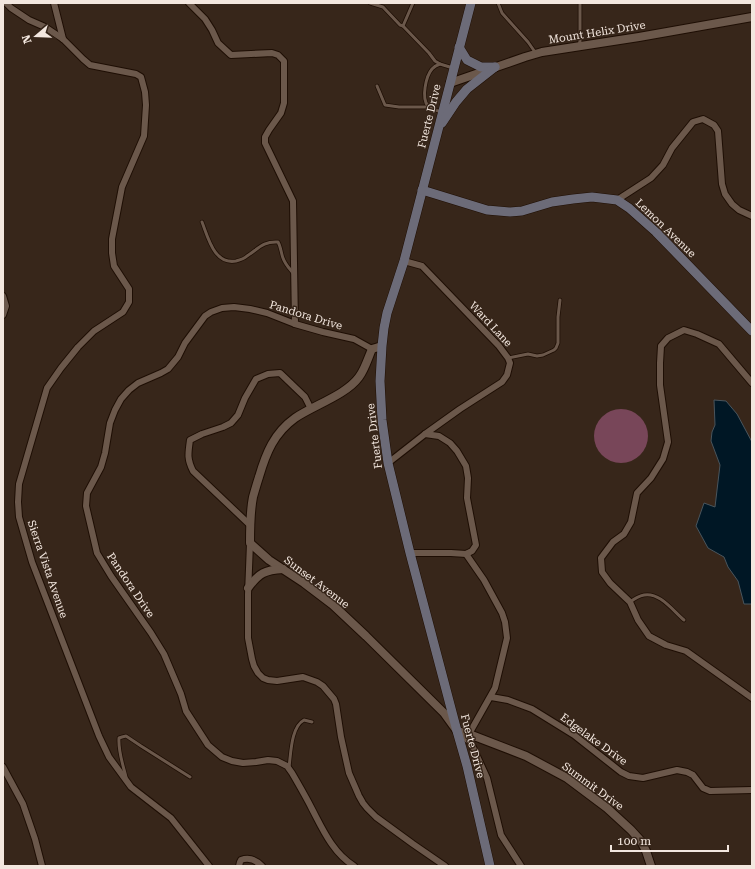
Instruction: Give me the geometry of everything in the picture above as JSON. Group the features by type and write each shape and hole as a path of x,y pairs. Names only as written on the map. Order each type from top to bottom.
{"main road":[{"name":"Fuerte Drive","path":"471,3 404,261 387,314 382,346 381,399 388,463 410,553 467,766 490,866"},
{"path":"459,47 467,60 481,67 495,67"},
{"path":"438,129 456,102 467,89 495,67"},
{"name":"Lemon Avenue","path":"422,190 487,210 510,212 522,211 552,202 573,199 592,197 617,200 629,208 656,232 752,332"}],"street":[{"name":"Sierra Vista Avenue","path":"6,3 29,20 45,27 64,39 90,65 136,74 141,77 145,92 146,105 144,136 122,187 112,239 114,266 129,289 129,302 123,312 94,331 78,347 47,388 19,484 19,517 32,562 99,736 110,757 131,787 171,818 209,866"},
{"path":"54,3 64,39"},
{"path":"189,3 205,19 218,43 231,55 272,53 278,55 284,61 284,103 281,113 265,137 266,143 293,201 296,324"},
{"name":"Mount Helix Drive","path":"450,83 536,54 752,17"},
{"path":"617,200 651,178 663,165 672,148 693,122 703,119 714,125 718,131 722,184 725,194 732,204 739,210 752,216"},
{"name":"Ward Lane","path":"388,463 460,409 502,382 508,375 510,363 499,346 422,266 404,261"},
{"path":"3,296 6,306 3,315"},
{"name":"Pandora Drive","path":"289,769 282,763 268,760 243,763 232,761 222,757 208,745 186,711 181,694 164,654 97,553 86,506 87,493 101,467 105,454 110,423 121,399 138,383 168,369 178,357 185,343 204,316 211,312 222,308 250,309 267,313 323,332 354,339 372,349"},
{"path":"752,383 719,344 697,334 684,330 668,338 661,346 660,385 668,442 663,459 651,478 637,493 631,522 624,534 613,542 601,558 602,572 610,583 630,602 638,620 649,636 666,645 686,651 752,698"},
{"path":"382,346 372,349 360,376 352,384 298,416 274,439 270,447 263,463 253,497 250,525 248,638 252,659 258,673 263,678 277,681 303,677 310,678 323,686 330,694 336,704 343,750 349,773 359,796 367,808 376,817 445,866"},
{"path":"250,525 193,471 187,456 190,440 231,423 238,415 245,398 256,379 268,374 280,372 305,397 311,409"},
{"path":"410,553 466,554 472,551 476,545 467,498 468,478 466,466 450,443 439,436 425,434"},
{"name":"Sunset Avenue","path":"250,543 265,557 304,583 333,605 354,624 444,713 457,731 471,743 487,778 501,835 522,866"},
{"path":"466,554 484,580 502,613 507,638 495,688 469,734"},
{"path":"248,588 261,574 272,570 283,569"},
{"name":"Edgelake Drive","path":"491,697 508,700 532,709 574,735 621,772 629,776 643,778 677,770 693,775 703,788 710,791 752,790"},
{"name":"Summit Drive","path":"457,731 469,734 526,756 567,778 607,808 631,830 641,841 646,850 651,866"},
{"path":"3,767 23,804 35,839 42,866"},
{"path":"289,769 334,847 343,858 354,866"},
{"path":"239,866 241,860 250,858 262,866"}],"lane":[{"path":"370,3 383,6 435,61 454,68"},
{"path":"403,26 413,3"},
{"path":"498,3 502,13 528,42 536,54"},
{"path":"578,46 580,41 580,3"},
{"path":"428,106 424,97 424,90 431,70 440,64"},
{"path":"377,86 385,105 399,107 428,106 442,112"},
{"path":"202,222 211,247 219,257 224,260 232,262 239,261 246,258 264,244 278,242 286,264 294,274"},
{"path":"508,358 528,354 537,356 543,355 556,348 558,343 558,317 560,300"},
{"path":"630,602 644,595 654,596 664,602 684,620"},
{"path":"289,769 296,727 304,720 312,722"},
{"path":"126,781 119,747 119,738 126,736 190,777"}],"water":[{"path":"714,400 726,401 737,414 752,442 752,604 744,604 738,581 728,567 724,557 708,548 696,526 704,503 715,507 720,465 711,441 712,432 715,425"}],"building":[{"path":"616,409 626,409 636,413 644,421 648,431 648,441 644,451 636,459 626,463 616,463 606,459 598,451 594,441 594,431 598,421 606,413"}]}
